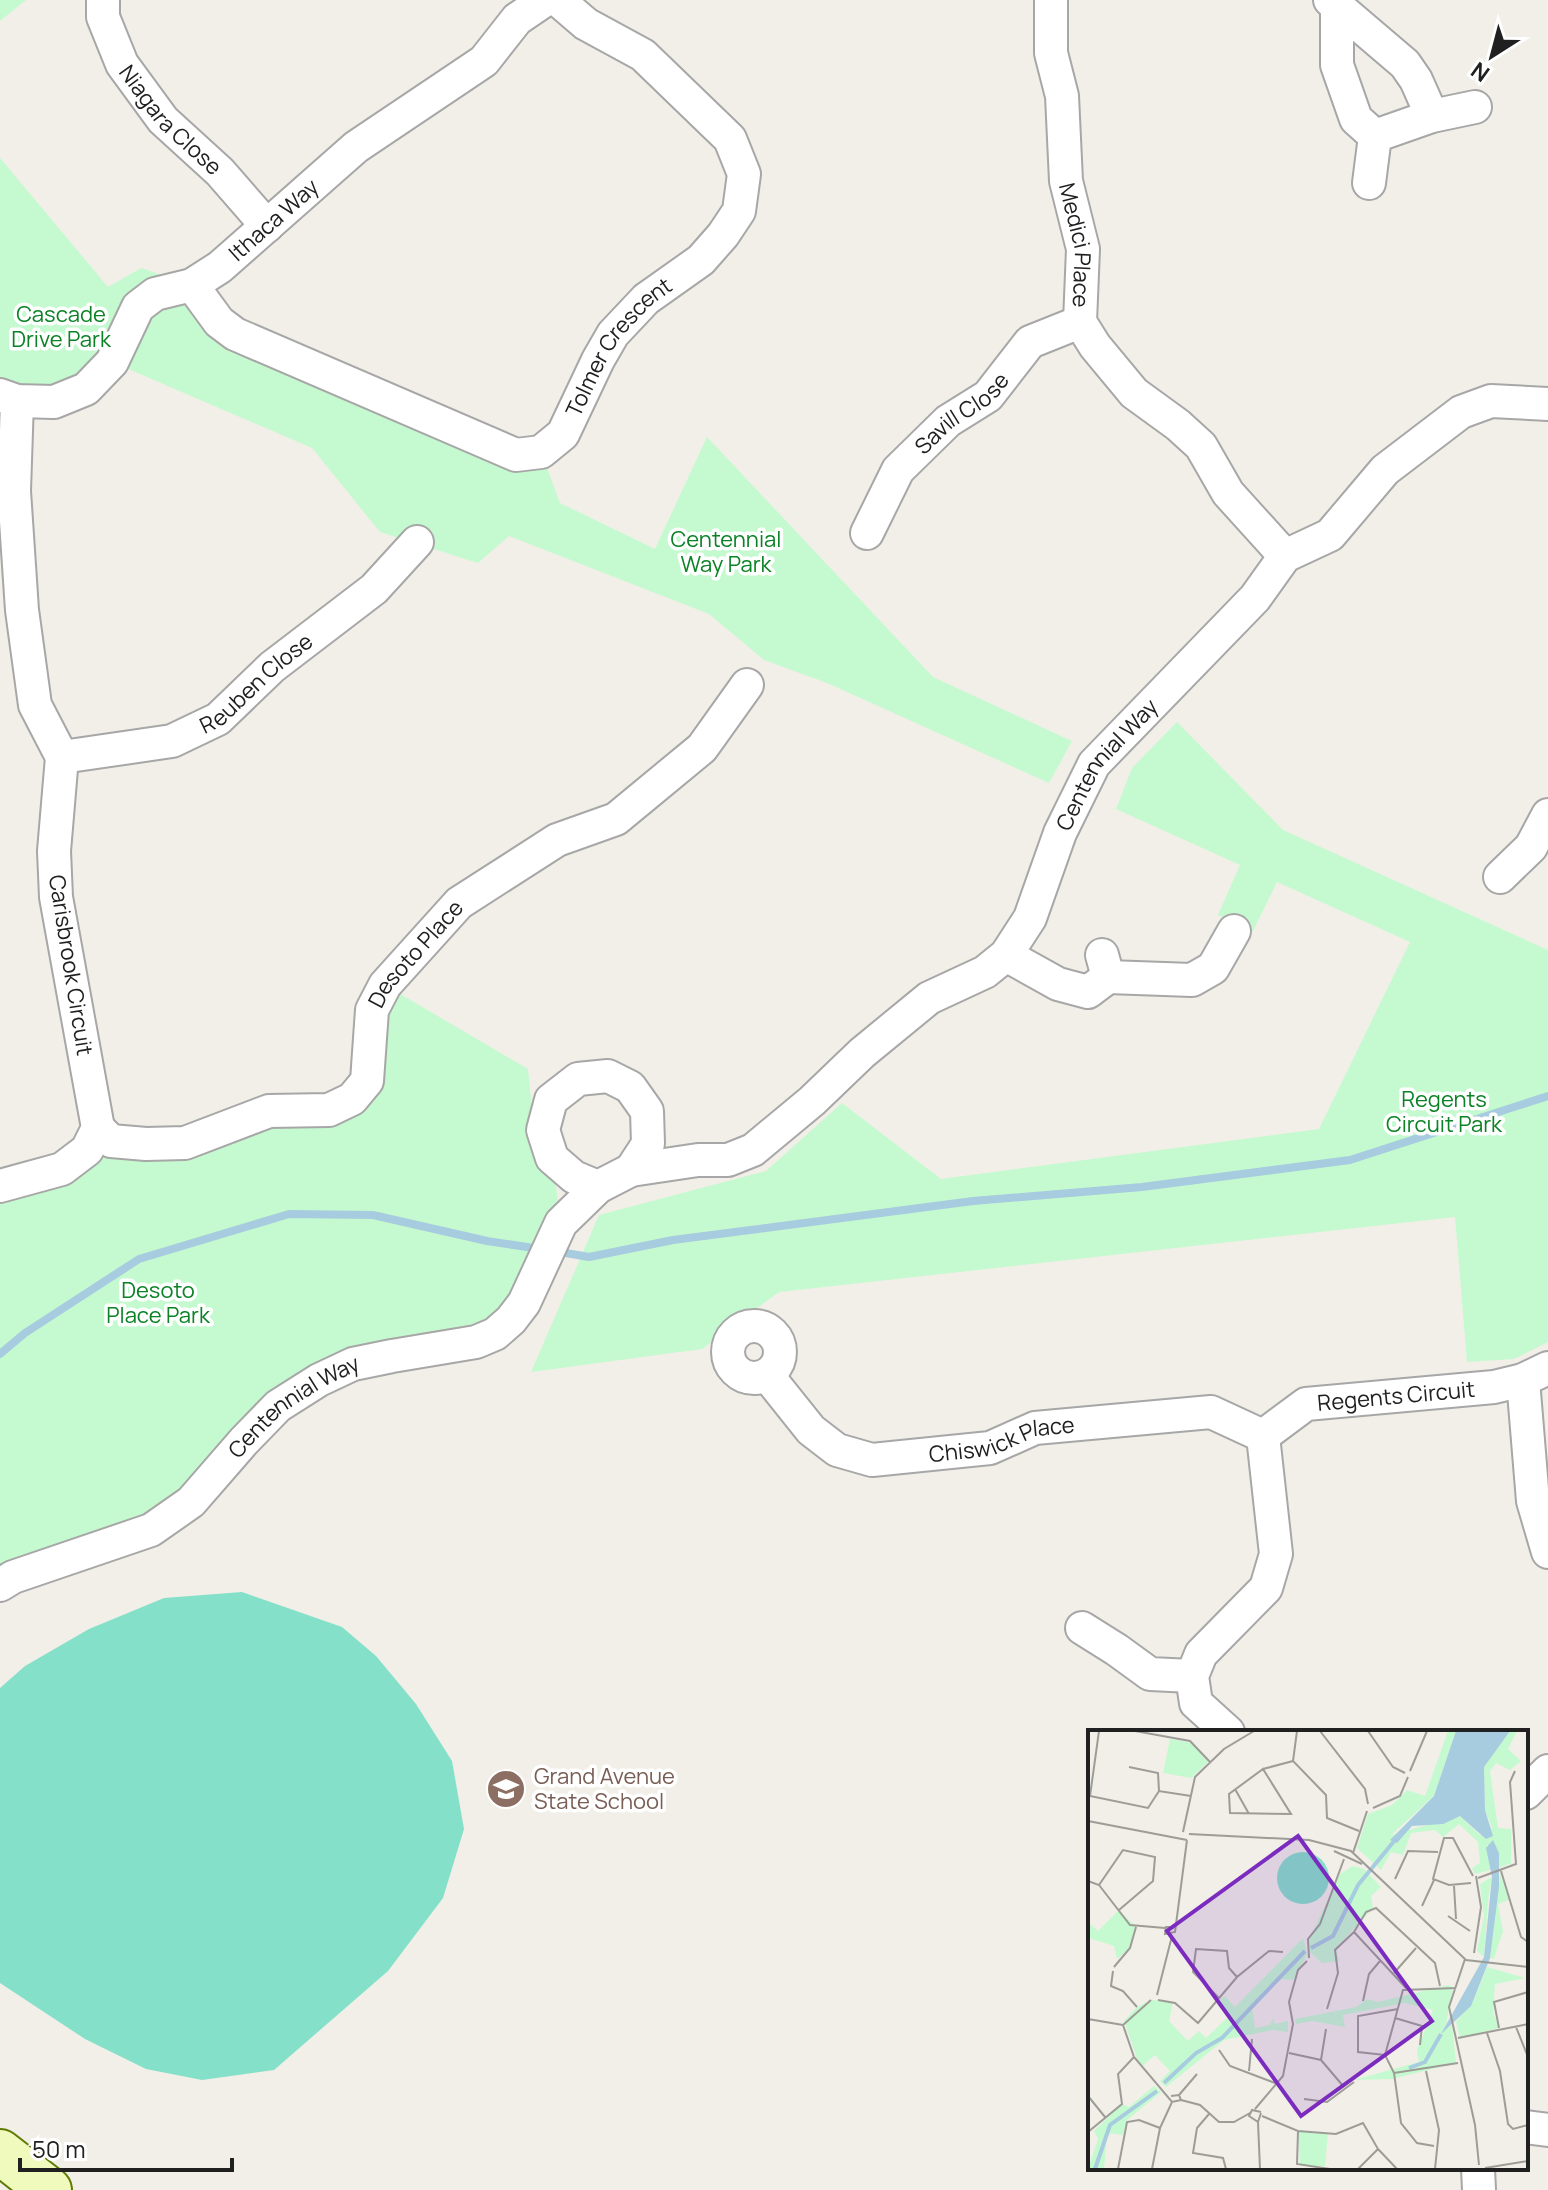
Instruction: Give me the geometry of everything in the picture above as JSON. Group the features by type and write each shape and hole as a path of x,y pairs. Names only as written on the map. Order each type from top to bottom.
{"street":[{"name":"Niagara Close","path":"103,0 103,17 122,64 163,120 220,172 267,226"},
{"name":"Ithaca Way","path":"8,398 54,402 86,389 112,362 138,307 155,294 192,285 220,267 356,147 484,61 517,19 545,0"},
{"name":"Tolmer Crescent","path":"192,285 219,322 235,334 516,455 541,452 563,434 613,334 646,299 701,260 723,235 739,211 744,174 730,139 643,55 586,24 558,0"},
{"name":"Medici Place","path":"1051,0 1051,53 1062,96 1066,181 1083,249 1080,322 1095,346 1134,393 1201,446 1228,493 1285,556"},
{"path":"1334,3 1405,64 1432,116"},
{"path":"1334,3 1337,65 1356,119 1375,136"},
{"path":"1375,136 1432,116 1475,107"},
{"path":"1369,183 1375,136"},
{"name":"Savill Close","path":"867,533 898,470 948,421 988,396 1030,342 1080,322"},
{"path":"8,398 14,491 10,587 35,705 62,757"},
{"name":"Centennial Way","path":"0,1585 13,1577 151,1530 191,1502 278,1406 319,1380 353,1364 476,1342 495,1334 524,1303 558,1232 598,1187 631,1170 698,1160 728,1160 753,1150 929,998 985,972 1006,955 1030,918 1060,833 1094,764 1255,598 1285,556 1330,535 1385,470 1461,412 1491,401 1548,404"},
{"name":"Reuben Close","path":"62,757 172,741 218,719 272,667 374,589 417,542"},
{"name":"Desoto Place","path":"98,1128 111,1141 185,1143 269,1111 329,1110 352,1099 367,1081 372,1010 385,985 459,903 557,840 616,819 702,748 747,685"},
{"name":"Carisbrook Circuit","path":"62,757 54,851 56,897 98,1128"},
{"path":"1500,877 1531,847 1548,815"},
{"path":"1006,955 1058,984 1088,992 1105,966 1192,980 1213,968 1234,931"},
{"path":"558,1232 552,1158 543,1130 551,1100 578,1079 608,1076 630,1087 665,1133 698,1160"},
{"path":"631,1170 648,1144 647,1111"},
{"path":"0,1186 62,1169 87,1150 98,1128"},
{"path":"552,1158 574,1177 598,1187"},
{"name":"Regents Circuit","path":"1263,1436 1306,1404 1494,1387 1536,1374 1533,1501 1548,1552"},
{"name":"Chiswick Place","path":"767,1375 811,1430 837,1450 872,1460 990,1448 1035,1428 1211,1412 1263,1436"},
{"path":"1226,1730 1196,1703 1192,1676 1201,1654 1266,1588 1276,1554 1263,1436"},
{"path":"1082,1628 1150,1674 1192,1676"},
{"path":"1528,1791 1548,1771"},
{"path":"0,2141 27,2173"}],"green space":[{"path":"0,0 26,0 0,21"},
{"name":"Centennial Way Park","path":"0,158 108,287 141,268 192,285 219,322 541,452 560,503 655,549 707,437 933,677 1072,741 1049,783 827,683 764,660 709,614 509,536 478,563 380,532 312,448 112,362 86,389 0,395"},
{"name":"Regents Circuit Park","path":"1177,722 1283,830 1548,950 1548,1342 1514,1359 1467,1362 1455,1217 779,1292 702,1349 531,1372 599,1215 766,1171 842,1103 941,1179 1319,1129 1410,942 1277,882 1253,931 1218,915 1240,865 1116,809 1132,768"},
{"name":"Desoto Place Park","path":"385,985 528,1069 534,1128 552,1158 561,1223 511,1320 319,1380 191,1502 0,1585 0,1186 111,1141 352,1100"},
{"path":"242,1592 342,1627 376,1656 416,1704 452,1761 464,1829 443,1898 388,1971 274,2070 202,2080 146,2069 85,2039 0,1983 0,1688 25,1666 89,1629 164,1598"}],"waterway":[{"path":"554,1251 589,1257 673,1240 973,1201 1142,1187 1350,1160 1548,1096"},
{"path":"0,1354 25,1333 139,1259 289,1214 373,1215 487,1241 540,1249"}],"place":[{"name":"Grand Avenue State School","path":"506,1789"}],"park label":[{"name":"Cascade Drive Park","path":"61,326"}]}
